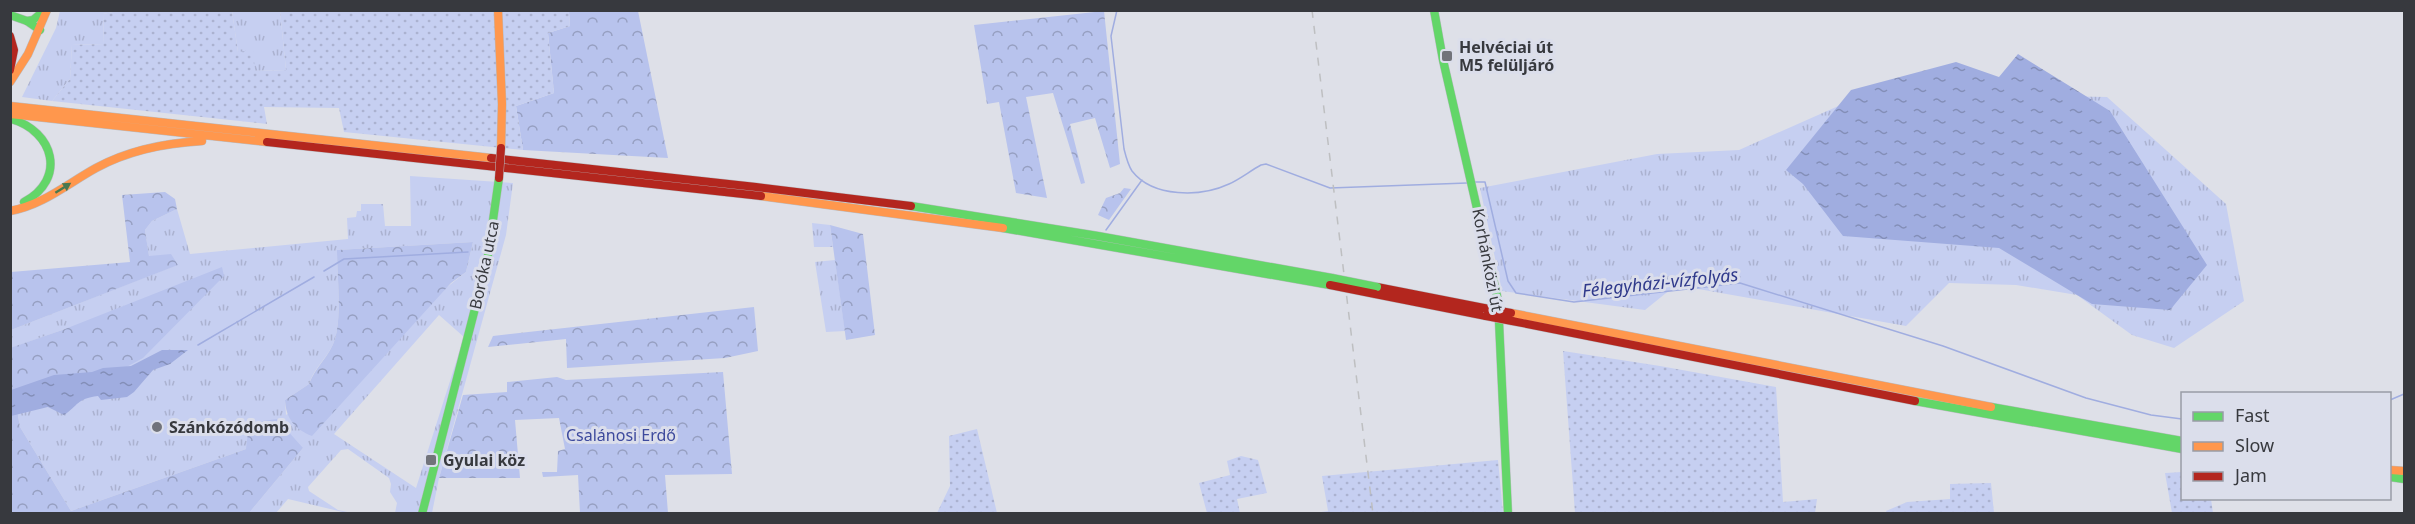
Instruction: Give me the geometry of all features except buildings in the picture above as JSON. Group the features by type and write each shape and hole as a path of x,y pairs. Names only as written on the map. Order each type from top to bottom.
{"main road":[{"path":"27,21 33,20 46,10"},
{"path":"10,82 40,30 46,10"},
{"name":"Boróka utca","path":"422,513 487,262 501,148 502,104 498,10"},
{"name":"Korhánközi út","path":"1434,10 1443,60 1498,300 1508,513"},
{"path":"10,15 27,21 40,30"},
{"path":"10,21 30,29 40,30"},
{"path":"10,36 14,50 10,70"},
{"path":"10,106 672,177 864,200 1090,234 1331,282"},
{"path":"10,114 659,183 862,208 1096,242 1376,290 1917,394 2181,441"},
{"path":"10,119 28,124 43,137 50,151 51,166 48,179 41,191 27,201 10,205"},
{"path":"10,211 31,206 103,164 144,148 184,142 251,145 264,142"},
{"path":"1511,317 1878,394 2181,449"}],"green space":[{"path":"60,11 118,11 103,14 104,44 72,45 70,79 52,101 22,97 56,28"},
{"path":"118,11 232,11 238,52 253,50 255,71 286,70 280,11 569,11 570,26 548,33 554,93 516,106 523,150 344,132 339,108 264,107 267,124 52,101 70,79 72,45 104,44 103,14"},
{"path":"232,11 280,11 286,70 255,71 238,52"},
{"path":"569,11 638,11 668,158 523,150 516,106 554,93 548,33 570,26"},
{"path":"1104,11 1120,164 1110,168 1095,118 1070,124 1085,183 1081,184 1053,93 1026,97 1047,198 1016,193 999,102 987,104 974,25"},
{"path":"1870,92 2107,97 2226,204 2244,301 2174,348 2132,335 2077,295 2016,285 1949,283 1906,326 1676,285 1645,310 1502,291 1480,188 1657,154 1739,150"},
{"path":"410,176 513,183 506,235 439,478 432,513 395,513 397,503 390,492 389,478 348,449 341,450 308,487 309,491 338,510 352,513 347,513 288,499 276,513 249,513 303,448 246,449 71,511 20,427 17,410 70,405 121,370 65,329 11,348 11,330 177,265 149,257 145,230 152,221 177,209 190,254 348,239 347,218 356,217 357,211 361,211 361,204 383,204 385,226 411,226","holes":["473,242 466,272 286,415 285,400 309,384 335,339 339,307 337,250","439,315 464,337 416,488 334,434"]},
{"path":"1124,188 1131,189 1109,220 1098,215 1106,198 1120,193"},
{"path":"165,192 175,199 177,209 152,221 145,230 149,256 171,254 178,265 11,330 11,272 130,262 122,195"},
{"path":"812,223 830,225 833,247 814,247"},
{"path":"830,225 863,234 875,335 846,340"},
{"path":"473,242 466,272 451,283 312,436 300,430 289,417 285,400 309,384 335,339 339,307 337,250"},
{"path":"835,260 845,331 826,332 815,262"},
{"path":"222,267 224,276 143,358 121,370 17,410 20,427 71,511 246,449 249,423 277,419 303,448 249,513 11,513 10,348 65,329"},
{"path":"754,307 758,351 725,358 567,368 566,339 488,347 493,336"},
{"path":"1563,351 1776,387 1783,502 1817,499 1815,513 1575,513"},
{"name":"Csalánosi Erdő","path":"723,372 732,474 665,475 668,513 580,513 578,475 543,477 542,472 557,472 558,451 565,449 559,418 515,420 520,478 439,478 463,395 507,392 507,382 557,377 566,380"},
{"path":"977,429 997,513 937,513 950,486 949,436"},
{"path":"1241,456 1258,460 1267,493 1237,499 1240,513 1207,513 1199,483 1230,475 1227,461"},
{"path":"1498,460 1503,513 1315,513 1328,511 1322,476"},
{"path":"2181,472 2181,500 2211,500 2213,513 2172,513 2165,473"},
{"path":"1991,483 1994,513 1887,513 1886,511 1907,502 1950,499 1950,484"}],"water":[{"path":"2018,54 2110,111 2207,265 2170,310 2092,304 1999,248 1843,236 1803,184 1786,170 1851,90 1956,62 1999,77"},
{"path":"162,350 188,350 170,364 153,370 127,397 101,400 98,396 91,397 64,415 48,407 11,416 11,390 54,375 131,366"}],"waterway":[{"name":"Félegyházi-vízfolyás","path":"1117,10 1111,36 1124,149 1132,171 1152,186 1178,192 1205,191 1229,184 1266,164 1330,188 1467,183"},
{"path":"1106,230 1142,180"},
{"name":"Félegyházi-vízfolyás","path":"1474,182 1485,182 1508,281 1516,293 1574,302 1740,283 1943,346 2086,398 2151,415 2181,419"},
{"path":"324,271 344,259 468,252"},
{"path":"198,345 314,277"},
{"name":"Félegyházi-vízfolyás","path":"2391,400 2404,394"}],"railway":[{"path":"1312,10 1373,514"}],"traffic: fast":[{"path":"27,21 33,20 45,10"},
{"path":"1434,10 1443,60 1498,300 1508,514"},
{"path":"10,15 27,21 40,30"},
{"path":"11,119 26,125 37,134 45,144 50,156 50,169 46,181 38,192 24,202"},
{"path":"422,514 487,262 499,178"},
{"path":"911,206 1098,236 1332,278"},
{"path":"1003,228 1330,285"},
{"path":"1332,278 1377,287"},
{"path":"1915,401 2181,449"},
{"path":"1991,407 2181,441"},
{"path":"2391,477 2404,479"}],"traffic: slow":[{"path":"10,82 28,54 47,10"},
{"path":"498,10 502,104 501,148"},
{"path":"10,106 491,158"},
{"path":"10,114 267,142"},
{"path":"10,211 44,199 121,156 161,146 202,141"},
{"path":"761,196 1003,228"},
{"path":"1511,313 1991,407"},
{"path":"2391,470 2404,471"}],"traffic: jam":[{"path":"10,36 14,50 10,70"},
{"path":"267,142 761,196"},
{"path":"499,178 501,148"},
{"path":"491,158 911,206"},
{"path":"1330,285 1375,294"},
{"path":"1377,287 1484,308"},
{"path":"1375,294 1486,316"},
{"path":"1484,308 1511,313"},
{"path":"1486,316 1512,321"},
{"path":"1512,321 1915,401"}],"place":[{"name":"Helvéciai út M5 felüljáró","path":"1447,56"},
{"name":"Szánkózódomb","path":"157,427"},
{"name":"Gyulai köz","path":"431,460"}]}
